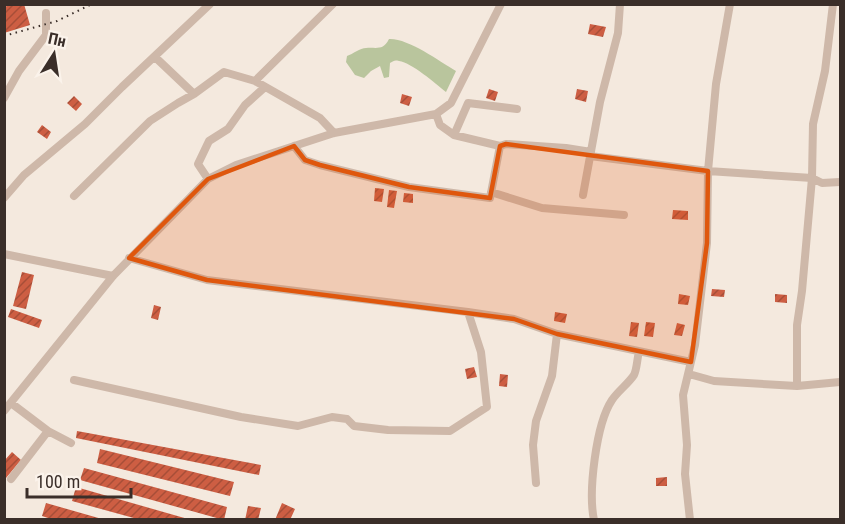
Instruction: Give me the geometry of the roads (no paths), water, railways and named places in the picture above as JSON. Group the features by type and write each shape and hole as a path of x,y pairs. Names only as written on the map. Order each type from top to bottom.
{"street":[{"path":"4,198 24,175 85,124 210,4"},
{"path":"255,81 333,4"},
{"path":"4,411 113,276 208,179 236,165 334,133 436,114 452,102 501,4"},
{"path":"583,195 600,102 618,33 620,4"},
{"path":"690,519 683,395 695,345 707,243 708,171 716,84 730,4"},
{"path":"797,386 797,325 812,178 813,124 825,71 833,4"},
{"path":"4,98 19,71 46,35 46,13"},
{"path":"155,57 194,94"},
{"path":"74,196 150,121 224,72 255,81 320,118 334,133"},
{"path":"208,179 198,164 209,141 228,129 245,105 265,87"},
{"path":"454,135 468,103 517,108"},
{"path":"436,114 440,125 454,135 500,146 506,144 566,148 591,154 708,171 812,178 822,183 840,182"},
{"path":"294,146 305,160 408,187 490,198 500,146"},
{"path":"491,192 542,208 624,215"},
{"path":"4,254 113,276"},
{"path":"129,258 207,280 514,319 557,334 690,362"},
{"path":"74,380 241,417 298,426 332,417 347,419 354,426 388,430 450,431 487,407 481,352 468,312"},
{"path":"536,483 533,445 536,421 552,376 557,334"},
{"path":"594,519 591,504 597,445 606,414 612,401 634,374 639,352"},
{"path":"689,374 714,381 797,386 840,382"},
{"path":"11,403 48,431 71,443"},
{"path":"11,479 48,431"}],"railway":[{"path":"4,36 57,21 92,4"}]}
